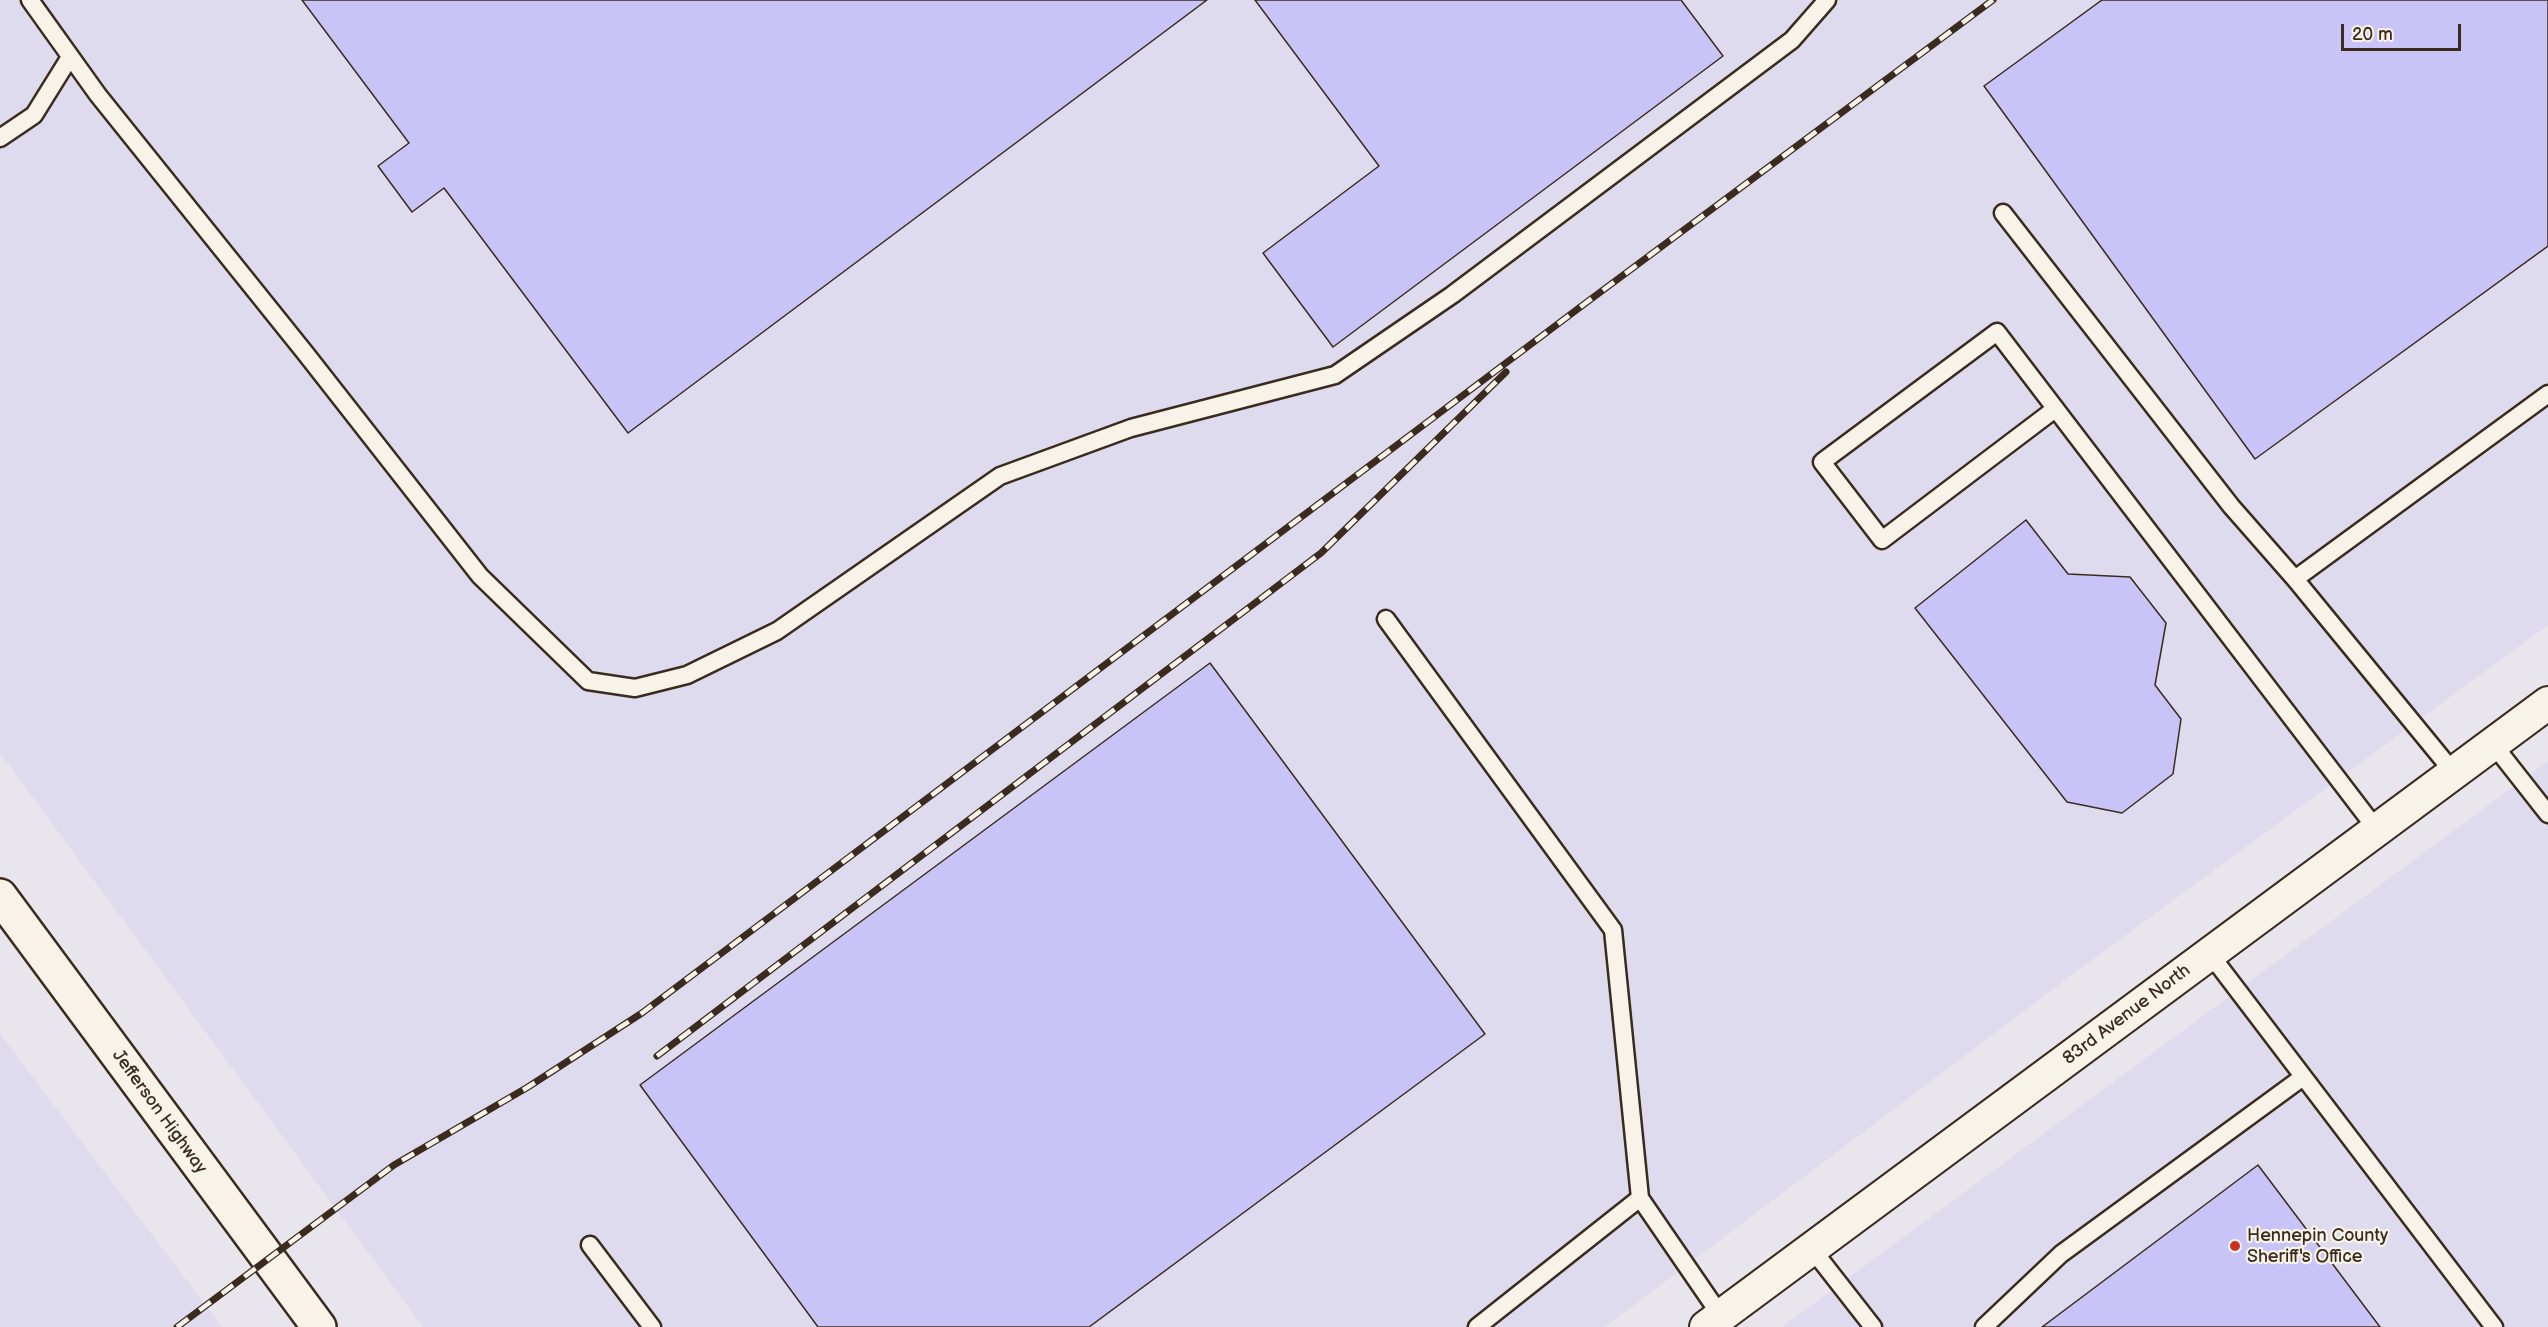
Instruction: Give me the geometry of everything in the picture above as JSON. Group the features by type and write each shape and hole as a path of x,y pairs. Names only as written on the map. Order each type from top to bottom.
{"street":[{"name":"83rd Avenue North","path":"1714,1321 2548,703"},
{"name":"Jefferson Highway","path":"0,896 320,1327"}],"lane":[{"path":"30,0 98,95 306,354 480,576 588,681 635,688 687,675 777,631 1000,476 1131,428 1335,375 1452,296 1792,40 1827,0"},
{"path":"0,138 34,115 70,57"},
{"path":"2003,213 2231,506 2295,579 2454,773"},
{"path":"2055,409 1882,540 1822,462 1997,332 2377,830"},
{"path":"2295,579 2548,394"},
{"path":"1386,619 1613,930 1640,1198 1714,1321"},
{"path":"2493,744 2548,814"},
{"path":"2210,954 2494,1327"},
{"path":"1984,1327 2061,1254 2303,1077"},
{"path":"1477,1327 1640,1198"},
{"path":"590,1245 652,1327"},
{"path":"1812,1249 1873,1327"}],"shaded area":[{"path":"0,0 2548,0 2548,625 2077,971 1605,1327 423,1327 0,753"},
{"path":"2548,761 2548,1327 1782,1327"},
{"path":"0,1034 222,1327 0,1327"}],"building":[{"path":"302,0 1207,0 628,433 444,188 412,212 378,166 409,143"},
{"path":"1255,0 1681,0 1723,56 1333,347 1263,253 1379,166"},
{"path":"2102,0 2548,0 2548,246 2255,459 1984,86"},
{"path":"2026,520 2068,574 2130,577 2166,623 2155,685 2181,719 2173,774 2122,813 2067,802 1915,608"},
{"path":"1210,663 1485,1034 1089,1327 818,1327 640,1085"},
{"name":"Hennepin County Sheriff's Office","path":"2258,1165 2380,1327 2042,1327"}],"railway":[{"path":"177,1327 394,1165 528,1087 642,1013 1583,305 1993,0"},
{"path":"657,1056 1321,553 1506,372"}],"place":[{"name":"Hennepin County Sheriff's Office","path":"2235,1246"}]}
